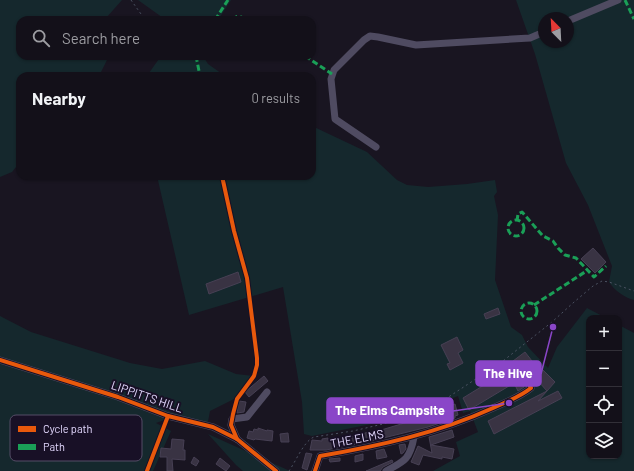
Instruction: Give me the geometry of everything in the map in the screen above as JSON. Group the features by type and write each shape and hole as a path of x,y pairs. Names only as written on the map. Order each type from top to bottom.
{"street":[{"path":"574,18 618,0"},
{"path":"376,147 335,119 331,79 332,74 364,40 370,36 416,45 530,38 538,35"},
{"name":"LIPPITTS HILL","path":"0,360 118,396 168,416 213,428 236,439 276,471"},
{"name":"THE ELMS","path":"315,471 320,456 414,437 472,418 519,396 531,388 524,374"},
{"path":"236,439 231,424 232,419 247,417 267,392"},
{"path":"386,471 406,459 412,449 414,437"}],"path":[{"path":"131,0 143,16"},
{"path":"289,471 307,442 314,436 353,431 383,424 425,410 447,398 503,361 552,322 588,290 602,281 634,291"}],"green space":[{"path":"0,0 122,0 108,16 16,16 16,60 107,60 101,72 16,72 16,167 12,172 0,177"},
{"path":"138,0 231,0 221,16 160,16"},
{"path":"516,0 634,0 634,300 620,293 609,282 612,266 588,205 566,163 535,54"},
{"path":"158,60 206,60 208,64 219,72 150,72"},
{"path":"316,128 367,152 397,180 407,185 428,187 495,180 497,192 494,196 498,215 495,280 511,327 522,335 528,347 548,368 557,347 587,308 600,315 586,315 586,459 622,459 622,327 634,333 634,471 433,471 460,456 456,442 478,432 470,411 463,413 458,396 406,417 312,436 304,434 302,402 283,287 189,315 158,180 316,180"},
{"path":"0,316 31,332 130,363 162,369 205,361 236,374 254,376 238,397 210,411 207,427 178,415 156,423 171,431 153,471 0,471"},
{"path":"208,434 290,471 243,471"}],"building":[{"path":"593,248 606,262 595,273 581,259"},
{"path":"238,272 241,282 209,294 206,284"},
{"path":"498,308 500,314 486,319 484,314"},
{"path":"457,337 463,350 458,353 463,363 450,370 447,364 450,363 441,345"},
{"path":"525,352 539,370 541,368 555,382 547,391 522,363 514,370 524,387 518,391 514,383 469,410 463,398 507,371 505,367"},
{"path":"264,376 268,381 249,397 245,392"},
{"path":"547,391 538,401 558,391 562,398 494,434 488,421"},
{"path":"239,401 246,402 244,412 237,413"},
{"path":"455,404 458,415 455,416 455,418 428,427 363,443 326,450 310,450 312,440 322,441 322,439 328,438 328,440 357,436 421,418 422,421 433,419 430,411"},
{"path":"258,428 273,431 272,441 247,438 249,431 253,432 254,429 258,430"},
{"path":"452,430 454,437 431,445 454,449 452,459 442,457 442,459 423,455 419,465 411,462 418,446 432,453 429,437"},
{"path":"288,433 289,442 281,442 280,434"},
{"path":"172,439 184,440 183,450 185,450 185,460 172,459 173,471 167,471 167,457 160,457 161,448 171,449"},
{"path":"405,444 406,449 401,454 399,445"},
{"path":"384,449 387,457 377,459 376,451"},
{"path":"306,453 312,454 307,470 302,468"},
{"path":"363,454 363,460 355,462 355,456"},
{"path":"194,457 199,461 196,466 191,463"},
{"path":"220,458 230,466 226,471 216,464"},
{"path":"340,458 340,461 330,462 329,459"},
{"path":"392,460 393,462 383,467 380,471 366,471"}],"marked path":[{"path":"218,16 228,0"},
{"path":"625,0 634,19"},
{"path":"197,60 199,72"},
{"path":"311,60 332,74"},
{"path":"517,221 518,214 522,212 543,236 553,241 565,255 576,258 594,277 606,266"},
{"path":"516,220 523,225 524,228 519,235 516,236 509,231 508,228 513,221 516,220"},
{"path":"534,305 588,270"},
{"path":"529,303 536,308 537,311 532,318 529,319 522,314 521,311 526,304 529,303"}],"cycle path":[{"path":"223,180 234,231 247,278 257,358 254,376 237,399 233,414 231,425 237,439"},
{"path":"0,360 118,397 168,416 213,427 237,439 276,471"},
{"path":"315,471 320,456 364,448 430,432 472,417 508,401 531,388 524,374"},
{"path":"147,471 168,416"}],"place":[{"name":"The Hive","path":"553,327"},
{"name":"The Elms Campsite","path":"509,403"}]}
